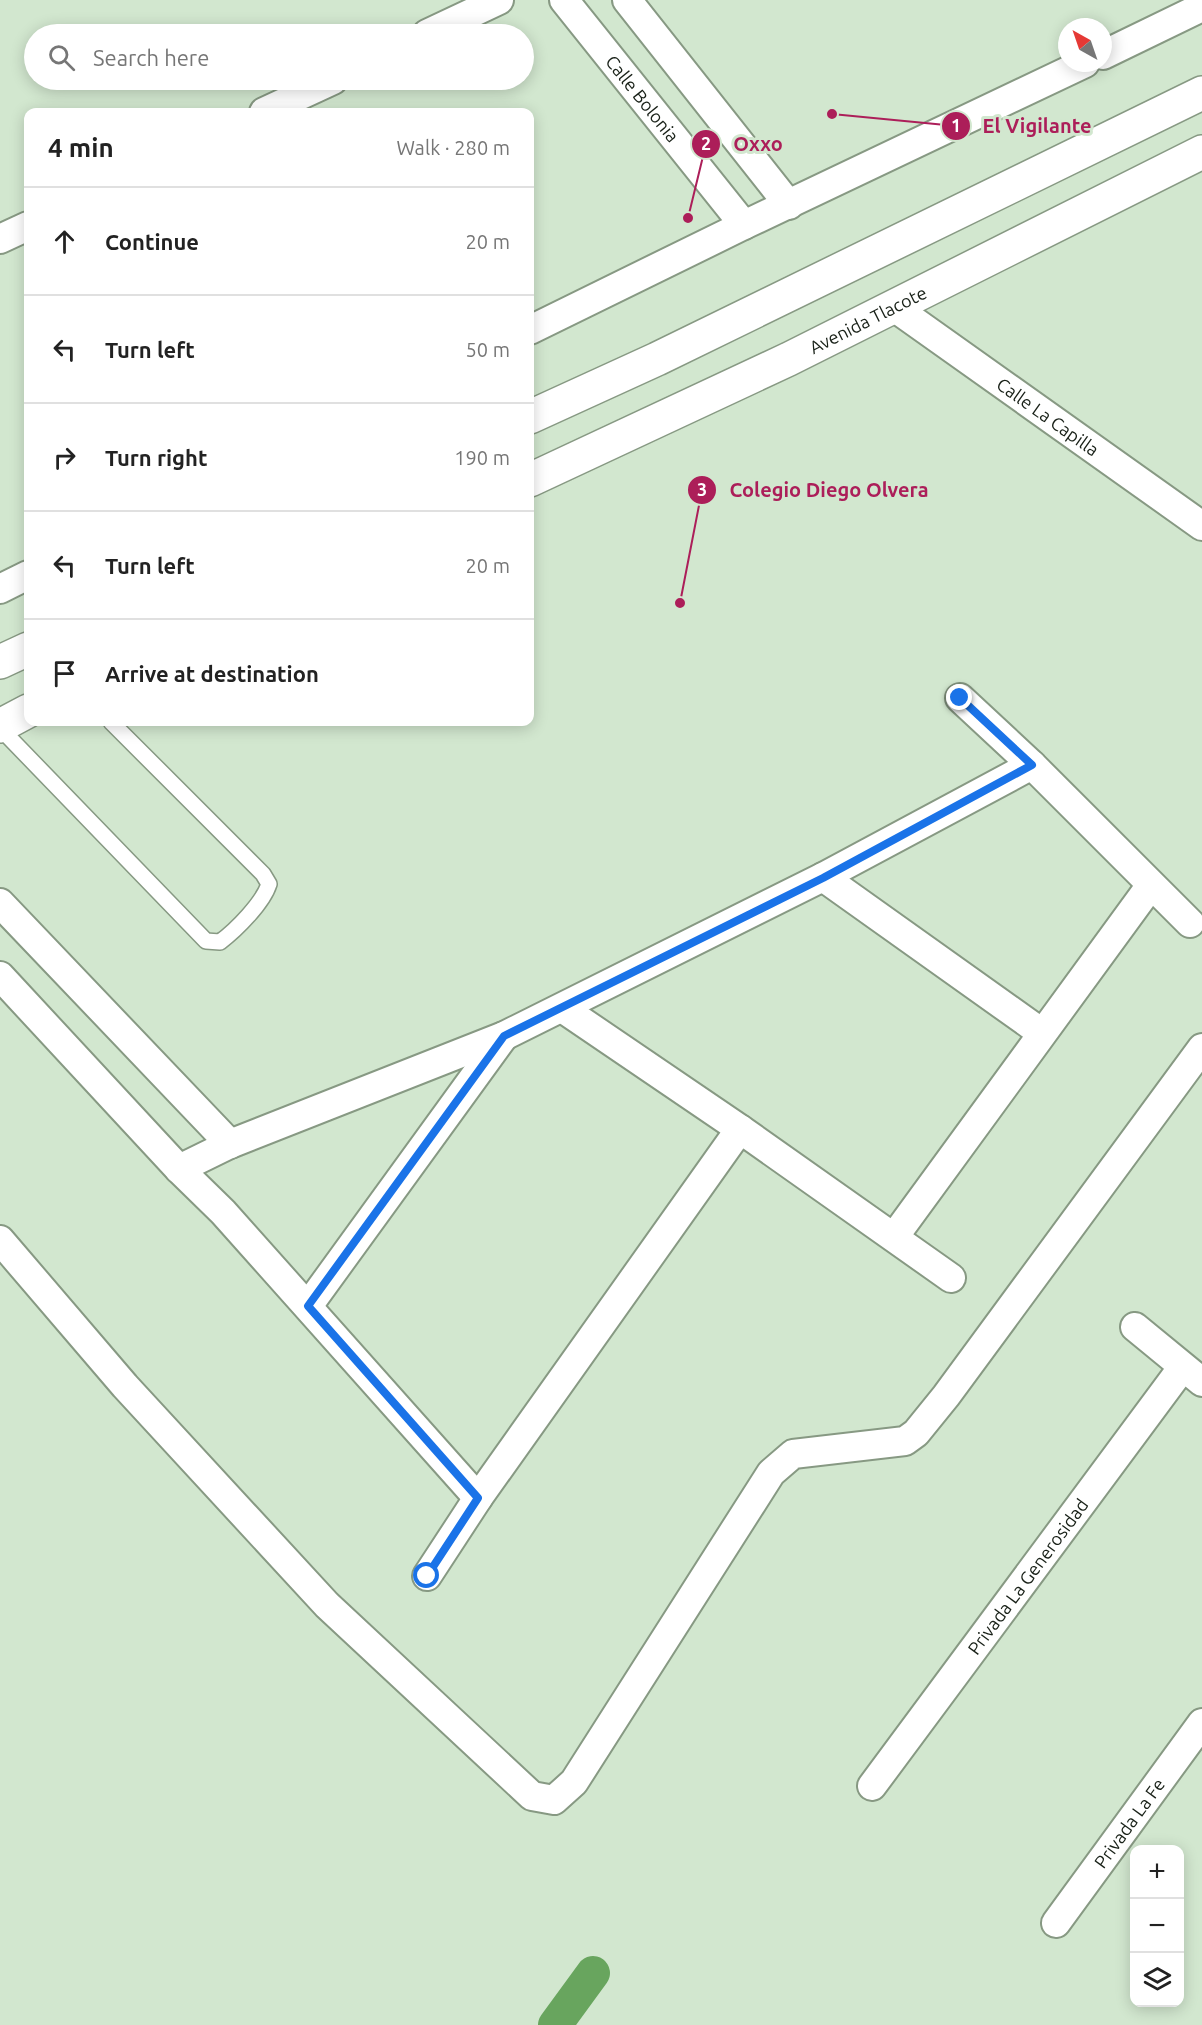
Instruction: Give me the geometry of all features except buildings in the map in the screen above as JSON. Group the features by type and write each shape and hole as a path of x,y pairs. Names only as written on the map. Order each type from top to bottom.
{"main road":[{"path":"534,415 657,359 1202,93"},
{"name":"Avenida Tlacote","path":"534,478 789,359 1202,152"},
{"path":"0,662 24,651"},
{"path":"0,727 24,713"}],"street":[{"path":"448,24 499,0"},
{"name":"Calle Bolonia","path":"564,0 744,225"},
{"path":"627,0 789,205"},
{"path":"1112,51 1202,7"},
{"path":"534,328 744,225 1066,72"},
{"path":"273,108 311,90"},
{"path":"0,239 24,228"},
{"name":"Calle La Capilla","path":"894,307 1202,526"},
{"path":"0,589 24,577"},
{"path":"960,698 1032,765 1190,923"},
{"path":"178,1169 230,1144 504,1036 823,878 1032,765"},
{"path":"823,878 1042,1033"},
{"path":"894,1237 1151,885"},
{"path":"0,903 230,1144"},
{"path":"0,976 178,1169 222,1212 478,1498"},
{"path":"562,1008 740,1129 951,1278"},
{"path":"308,1306 504,1036"},
{"path":"0,1240 125,1386 327,1605 532,1796 554,1800 574,1782 771,1473 793,1454 905,1441 916,1433 946,1396 1202,1048"},
{"path":"427,1576 478,1498 740,1129"},
{"path":"1135,1327 1192,1375"},
{"name":"Privada La Generosidad","path":"872,1786 1192,1375"},
{"name":"Privada La Fe","path":"1056,1923 1202,1723"}],"lane":[{"path":"0,727 206,941 219,942 232,933 267,893 269,884 263,874 115,726"}],"waterway":[{"path":"555,2025 593,1973"}],"place":[{"name":"El Vigilante","path":"832,114"},
{"name":"Oxxo","path":"688,218"},
{"name":"Colegio Diego Olvera","path":"680,603"}],"route":[{"path":"427,1576 478,1498 308,1306 504,1036 823,878 1032,765 960,698"}]}
